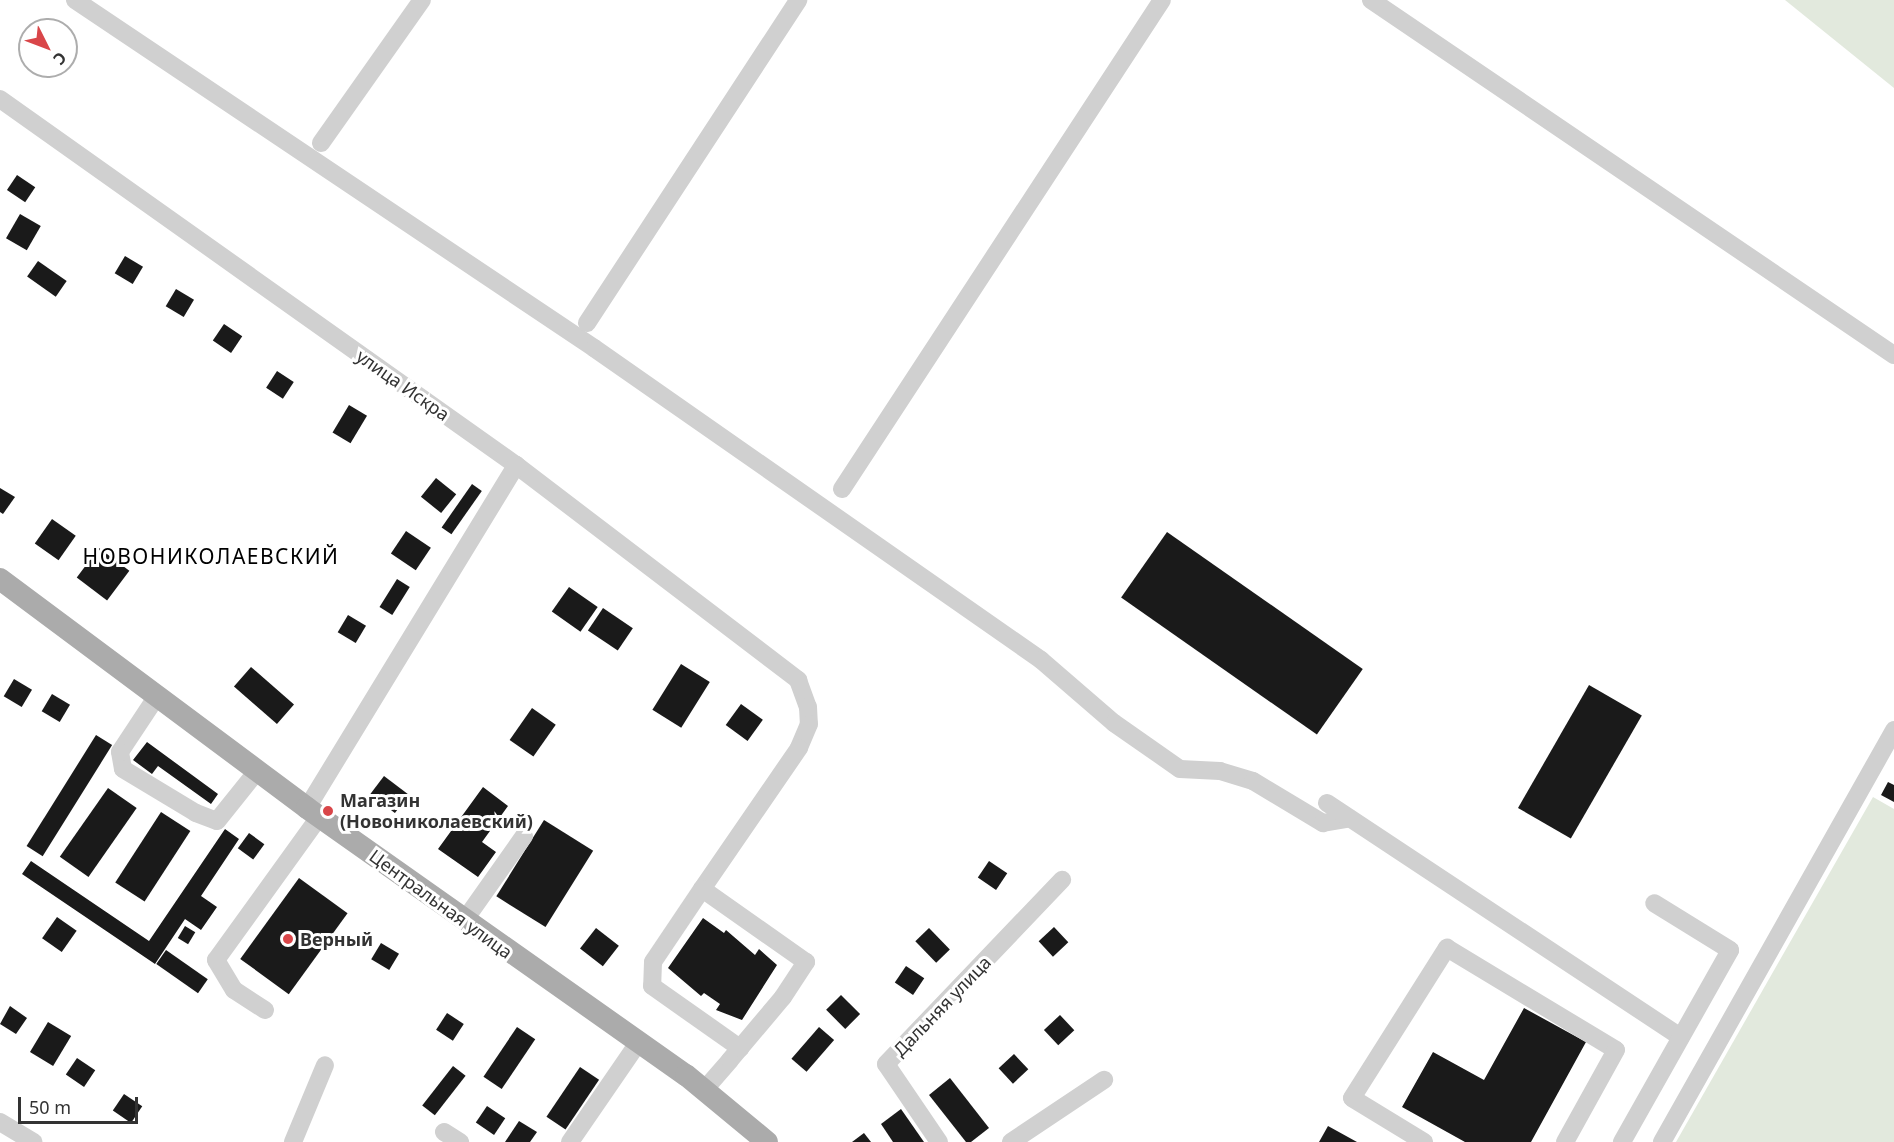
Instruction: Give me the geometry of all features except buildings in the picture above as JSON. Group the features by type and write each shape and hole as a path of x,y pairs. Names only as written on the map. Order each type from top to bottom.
{"main road":[{"name":"Центральная улица","path":"0,579 313,812 705,1089 767,1142"}],"street":[{"path":"75,0 604,354 1041,660 1114,723 1180,769 1220,771 1253,781 1323,823 1350,818"},
{"path":"321,143 423,0"},
{"path":"587,323 798,0"},
{"path":"842,489 1162,0"},
{"path":"1371,0 1894,355"},
{"name":"улица Искра","path":"0,99 516,465 798,680 810,724 798,748 702,888"},
{"path":"265,1010 234,990 216,960 313,812 516,465"},
{"path":"157,696 120,752 123,769 196,813 217,821 257,771"},
{"path":"1662,1142 1894,730"},
{"path":"1327,803 1681,1037"},
{"path":"465,921 524,836"},
{"name":"Дальняя улица","path":"939,1142 886,1064 1062,880"},
{"path":"705,1089 740,1048 783,997 806,962 702,888 653,962 652,986 740,1048"},
{"path":"1622,1142 1730,950 1654,903"},
{"path":"1424,1142 1352,1098 1447,948 1616,1050 1565,1142"},
{"path":"570,1142 638,1043"},
{"path":"293,1142 325,1065"},
{"path":"1011,1142 1104,1080"},
{"path":"0,1122 33,1142"},
{"path":"444,1132 460,1142"}],"shaded area":[{"path":"1785,0 1894,0 1894,88"},
{"path":"1873,797 1894,809 1894,1142 1676,1142"}],"place":[{"name":"Магазин (Новониколаевский)","path":"328,811"},
{"name":"Верный","path":"288,939"}],"district":[{"name":"НОВОНИКОЛАЕВСКИЙ","path":"211,556"}]}
